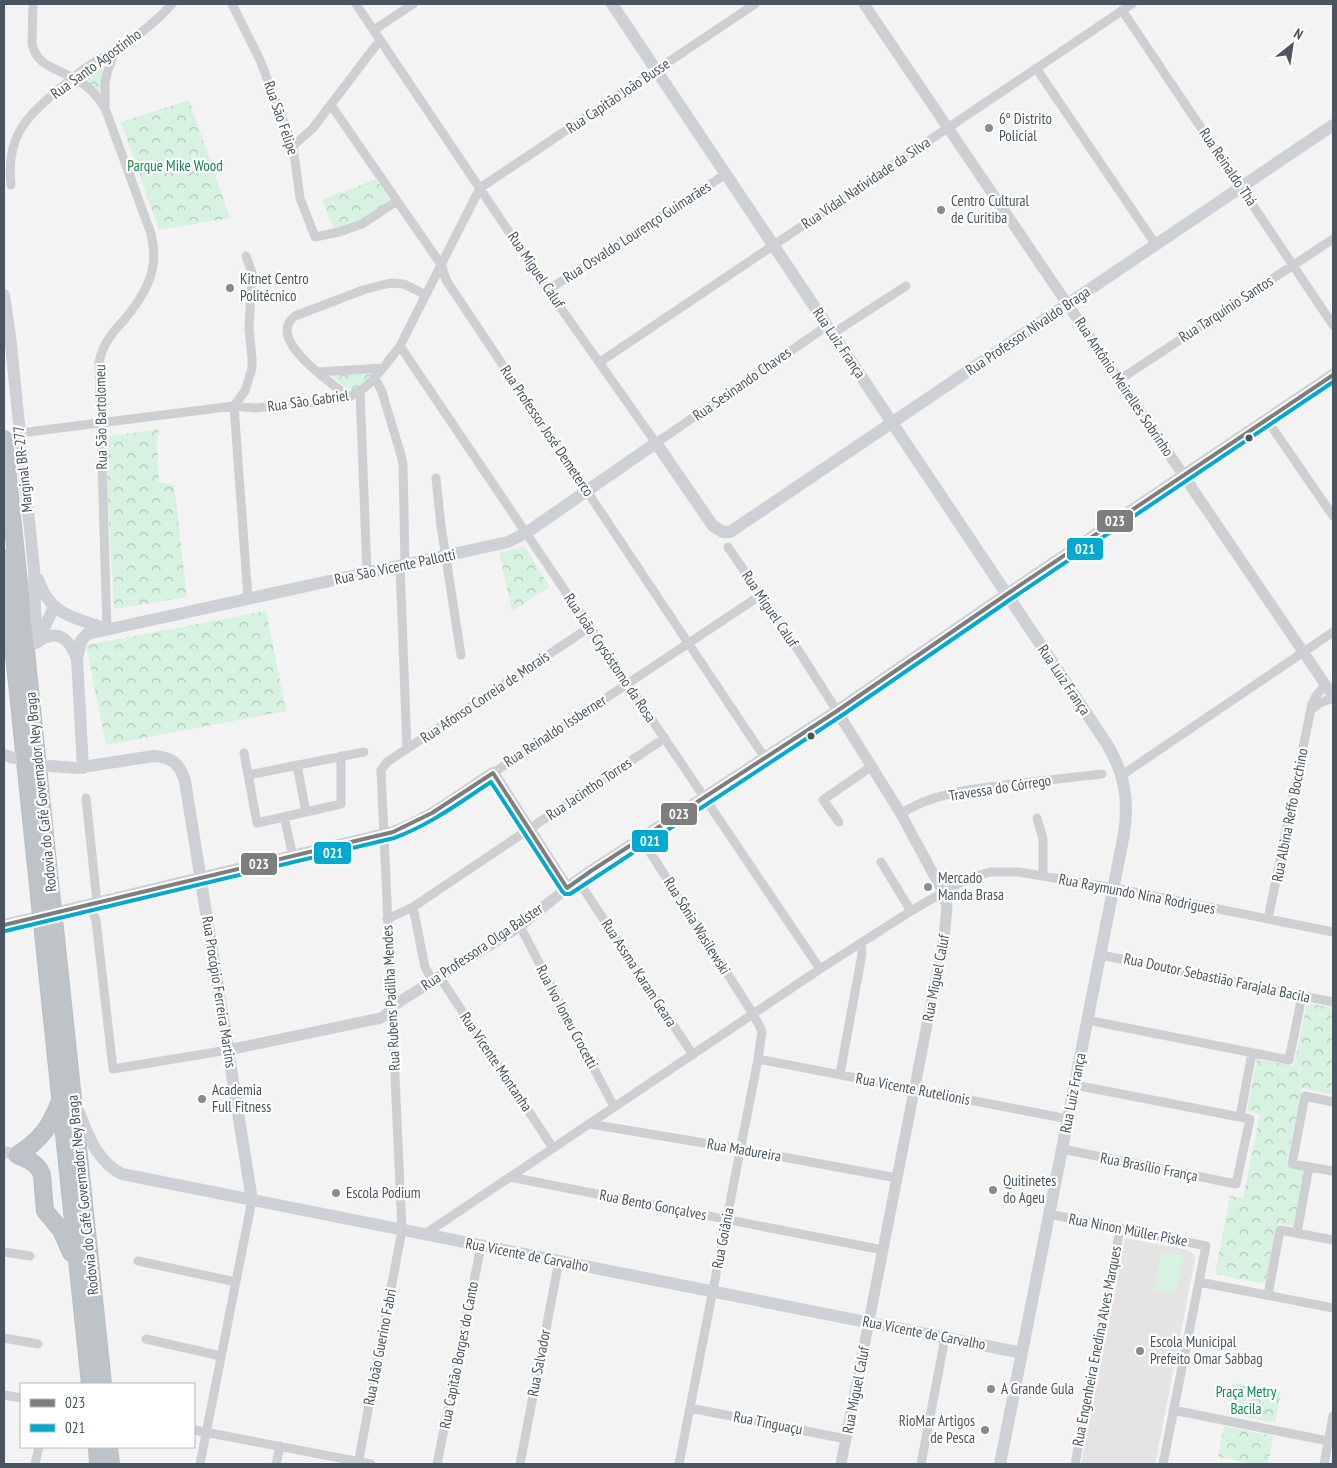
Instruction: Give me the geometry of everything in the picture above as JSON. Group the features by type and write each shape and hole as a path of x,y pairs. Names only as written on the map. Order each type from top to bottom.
{"highway":[{"name":"Rodovia do Café Governador Ney Braga","path":"4,439 35,736 47,913"},
{"name":"Rodovia do Café Governador Ney Braga","path":"4,558 47,913 67,1099 103,1383"},
{"path":"35,736 36,643"},
{"name":"Rodovia do Café Governador Ney Braga","path":"67,1099 78,1270 90,1383"},
{"path":"10,1153 38,1140 67,1099"},
{"path":"10,1153 32,1162 40,1169 45,1211 61,1230 78,1270"},
{"path":"97,1448 98,1464"},
{"path":"109,1448 111,1464"}],"main road":[{"name":"Rua Luiz França","path":"612,4 1107,744 1122,775 1125,786 1126,819 1114,888 1000,1464"},
{"name":"Rua Professor Nivaldo Braga","path":"722,532 730,532 1333,125"},
{"name":"Marginal BR-277","path":"4,295 10,336 34,569 36,643"},
{"name":"Rua Professora Olga Balster","path":"567,888 838,711 1007,594 1333,376"},
{"name":"Rua São Vicente Pallotti","path":"77,659 84,637 91,632 508,542 526,533 656,443"},
{"name":"Rua Miguel Caluf","path":"656,443 714,526 722,532"},
{"path":"34,569 47,600 54,607 107,629"},
{"path":"36,643 54,607"},
{"path":"64,638 64,624 67,614"},
{"path":"36,643 54,635 64,638 72,646 77,659 83,768 50,766"},
{"name":"Rua Procópio Ferreira Martins","path":"83,768 154,756 171,760 183,774 252,1200"},
{"path":"492,772 567,888"},
{"name":"Rua Reinaldo Issberner","path":"4,925 47,913 401,829 416,822 492,772"},
{"name":"Rua Vicente de Carvalho","path":"67,1099 100,1157 111,1168 122,1174 1022,1353"}],"street":[{"path":"33,4 31,38 35,54 42,63 73,77 94,92 105,108"},
{"name":"Rua Santo Agostinho","path":"12,185 11,155 19,131 30,115 73,77 94,62 115,51 160,16 172,4"},
{"name":"Rua São Felipe","path":"232,4 260,60 293,146 300,198 315,238 362,224 397,201"},
{"name":"Rua Miguel Caluf","path":"356,4 548,290 656,443"},
{"path":"374,30 413,4"},
{"name":"Rua Capitão João Busse","path":"480,188 755,4"},
{"name":"Rua Antônio Meirelles Sobrinho","path":"864,4 1333,697"},
{"name":"Rua Vidal Natividade da Silva","path":"600,362 1132,4"},
{"name":"Rua Reinaldo Thá","path":"1122,10 1333,325"},
{"path":"293,146 308,134 380,40"},
{"name":"Rua São Bartolomeu","path":"107,629 99,377 101,352 106,342 143,292 153,271 154,255 151,235 105,108 105,83 115,51"},
{"path":"1036,68 1156,245"},
{"name":"Rua Professor José Demeterco","path":"331,104 442,266 446,280 765,758"},
{"name":"Rua Osvaldo Lourenço Guimarães","path":"548,290 726,174"},
{"name":"Rua São Gabriel","path":"20,433 234,406 256,408 349,397 360,391 374,378 400,346 480,188"},
{"name":"Rua Tarquínio Santos","path":"1119,380 1333,239"},
{"path":"246,256 252,273 249,328 252,368 245,391 234,406 248,598"},
{"path":"349,397 299,356 291,344 287,327 288,323 292,318 363,290 390,283 404,284 426,295"},
{"name":"Rua Sesinando Chaves","path":"656,443 830,330 906,286"},
{"name":"Rua João Crysóstomo da Rosa","path":"400,346 820,969"},
{"path":"318,372 383,368"},
{"path":"374,378 382,392 401,454 407,749"},
{"path":"360,391 368,573"},
{"path":"1268,420 1333,516"},
{"path":"436,478 445,556 461,655"},
{"name":"Rua Miguel Caluf","path":"728,547 797,648 872,766 901,814 943,892 947,907 946,928 841,1464"},
{"name":"Rua Reinaldo Issberner","path":"492,772 761,595"},
{"name":"Rua Afonso Correia de Morais","path":"382,767 590,627"},
{"path":"1122,775 1333,632"},
{"name":"Rua Albina Reffo Bocchino","path":"1268,919 1311,710 1316,696 1325,685"},
{"path":"1311,710 1333,697"},
{"name":"Rua Jacintho Torres","path":"387,919 413,908 665,738"},
{"path":"248,775 364,752"},
{"path":"244,753 257,823 341,804 341,756"},
{"path":"297,765 306,812"},
{"path":"839,822 823,800 872,766"},
{"name":"Rua Rubens Padilha Mendes","path":"382,767 383,834 402,1230"},
{"name":"Travessa do Córrego","path":"901,814 914,806 974,789 1102,774"},
{"path":"86,798 90,904"},
{"path":"284,817 293,856"},
{"path":"1037,818 1043,839 1043,876"},
{"name":"Rua Sônia Wasilewski","path":"641,838 753,1014"},
{"path":"881,862 911,911"},
{"name":"Rua Raymundo Nina Rodrigues","path":"425,1234 820,969 911,911 968,878 991,872 1019,872 1114,888 1333,932"},
{"name":"Rua Professora Olga Balster","path":"90,904 96,920 113,1069 228,1050 376,1019 386,1014 391,1007 520,926 567,888"},
{"name":"Rua Assma Karam Geara","path":"585,892 693,1055"},
{"name":"Rua Vicente Montanha","path":"413,908 425,967 436,978 554,1148"},
{"name":"Rua Ivo Ioneu Crocetti","path":"520,926 614,1107"},
{"path":"840,1074 862,954 861,943"},
{"name":"Rua Doutor Sebastião Farajala Bacila","path":"1100,954 1333,1002"},
{"path":"1088,1020 1289,1060 1302,996"},
{"name":"Rua Goiânia","path":"679,1464 762,1037 762,1031 753,1014"},
{"path":"1075,1085 1240,1117 1252,1053"},
{"name":"Rua Vicente Rutelionis","path":"758,1059 1068,1119"},
{"path":"1333,1102 1305,1096 1292,1164 1333,1171"},
{"name":"Rua Brasílio França","path":"1062,1149 1236,1184 1250,1119 1240,1117"},
{"name":"Rua Madureira","path":"590,1124 897,1178"},
{"path":"1297,1233 1309,1167"},
{"name":"Rua Bento Gonçalves","path":"510,1177 883,1250"},
{"name":"Rua Procópio Ferreira Martins","path":"200,1464 252,1200"},
{"name":"Rua Ninon Müller Piske","path":"1049,1214 1206,1246 1199,1282"},
{"name":"Rua Engenheira Enedina Alves Marques","path":"1075,1464 1120,1229"},
{"name":"Rua João Guerino Fabri","path":"358,1463 402,1230"},
{"path":"1268,1295 1280,1230 1333,1240"},
{"name":"Rua Capitão Borges do Canto","path":"437,1464 481,1246"},
{"path":"4,1252 30,1256"},
{"path":"138,1261 236,1282"},
{"name":"Rua Salvador","path":"520,1464 559,1261"},
{"path":"1163,1464 1199,1282 1333,1308"},
{"path":"4,1338 38,1344"},
{"path":"920,1464 945,1338"},
{"path":"146,1340 221,1356"},
{"path":"4,1395 20,1398"},
{"name":"Rua Tinguaçu","path":"690,1408 846,1438"},
{"path":"1173,1410 1331,1441"},
{"path":"1324,1464 1331,1441 1333,1416"},
{"path":"195,1430 370,1464"},
{"path":"276,1464 280,1446"},
{"path":"35,1464 39,1448"}],"shaded area":[{"name":"Escola Municipal Prefeito Omar Sabbag","path":"1125,1238 1188,1250 1195,1259 1155,1464 1081,1464"}],"green space":[{"path":"103,61 100,93 80,77"},
{"name":"Parque Mike Wood","path":"189,100 230,218 159,230 121,122"},
{"path":"376,179 390,201 354,224 334,229 322,200"},
{"path":"371,373 364,384 352,392 330,375"},
{"path":"159,429 157,443 159,482 174,485 187,597 114,609 104,437"},
{"path":"524,546 550,587 512,611 499,553"},
{"path":"266,611 286,711 106,745 86,645"},
{"path":"1307,1003 1333,1008 1333,1095 1302,1088 1286,1165 1306,1169 1294,1226 1278,1223 1265,1284 1215,1274 1230,1196 1243,1198 1260,1114 1247,1111 1257,1059 1294,1066"},
{"path":"1161,1252 1183,1256 1176,1294 1154,1290"},
{"name":"Praça Metry Bacila","path":"1233,1383 1281,1392 1275,1423 1227,1413"},
{"path":"1224,1426 1273,1436 1268,1464 1254,1464 1218,1457"}],"transit line":[{"name":"023","path":"4,925 393,832 432,813 493,773 567,888 837,711 1007,594 1333,375"},
{"name":"021","path":"5,931 394,838 432,820 491,782 562,891 565,894 570,894 841,716 1333,382"}],"place":[{"name":"6º Distrito Policial","path":"989,128"},
{"name":"Centro Cultural de Curitiba","path":"941,210"},
{"name":"Kitnet Centro Politécnico","path":"230,288"},
{"name":"Mercado Manda Brasa","path":"928,887"},
{"name":"Academia Full Fitness","path":"202,1099"},
{"name":"Quitinetes do Ageu","path":"993,1190"},
{"name":"Escola Podium","path":"336,1193"},
{"name":"Escola Municipal Prefeito Omar Sabbag","path":"1140,1351"},
{"name":"A Grande Gula","path":"991,1389"},
{"name":"RioMar Artigos de Pesca","path":"985,1430"}]}
